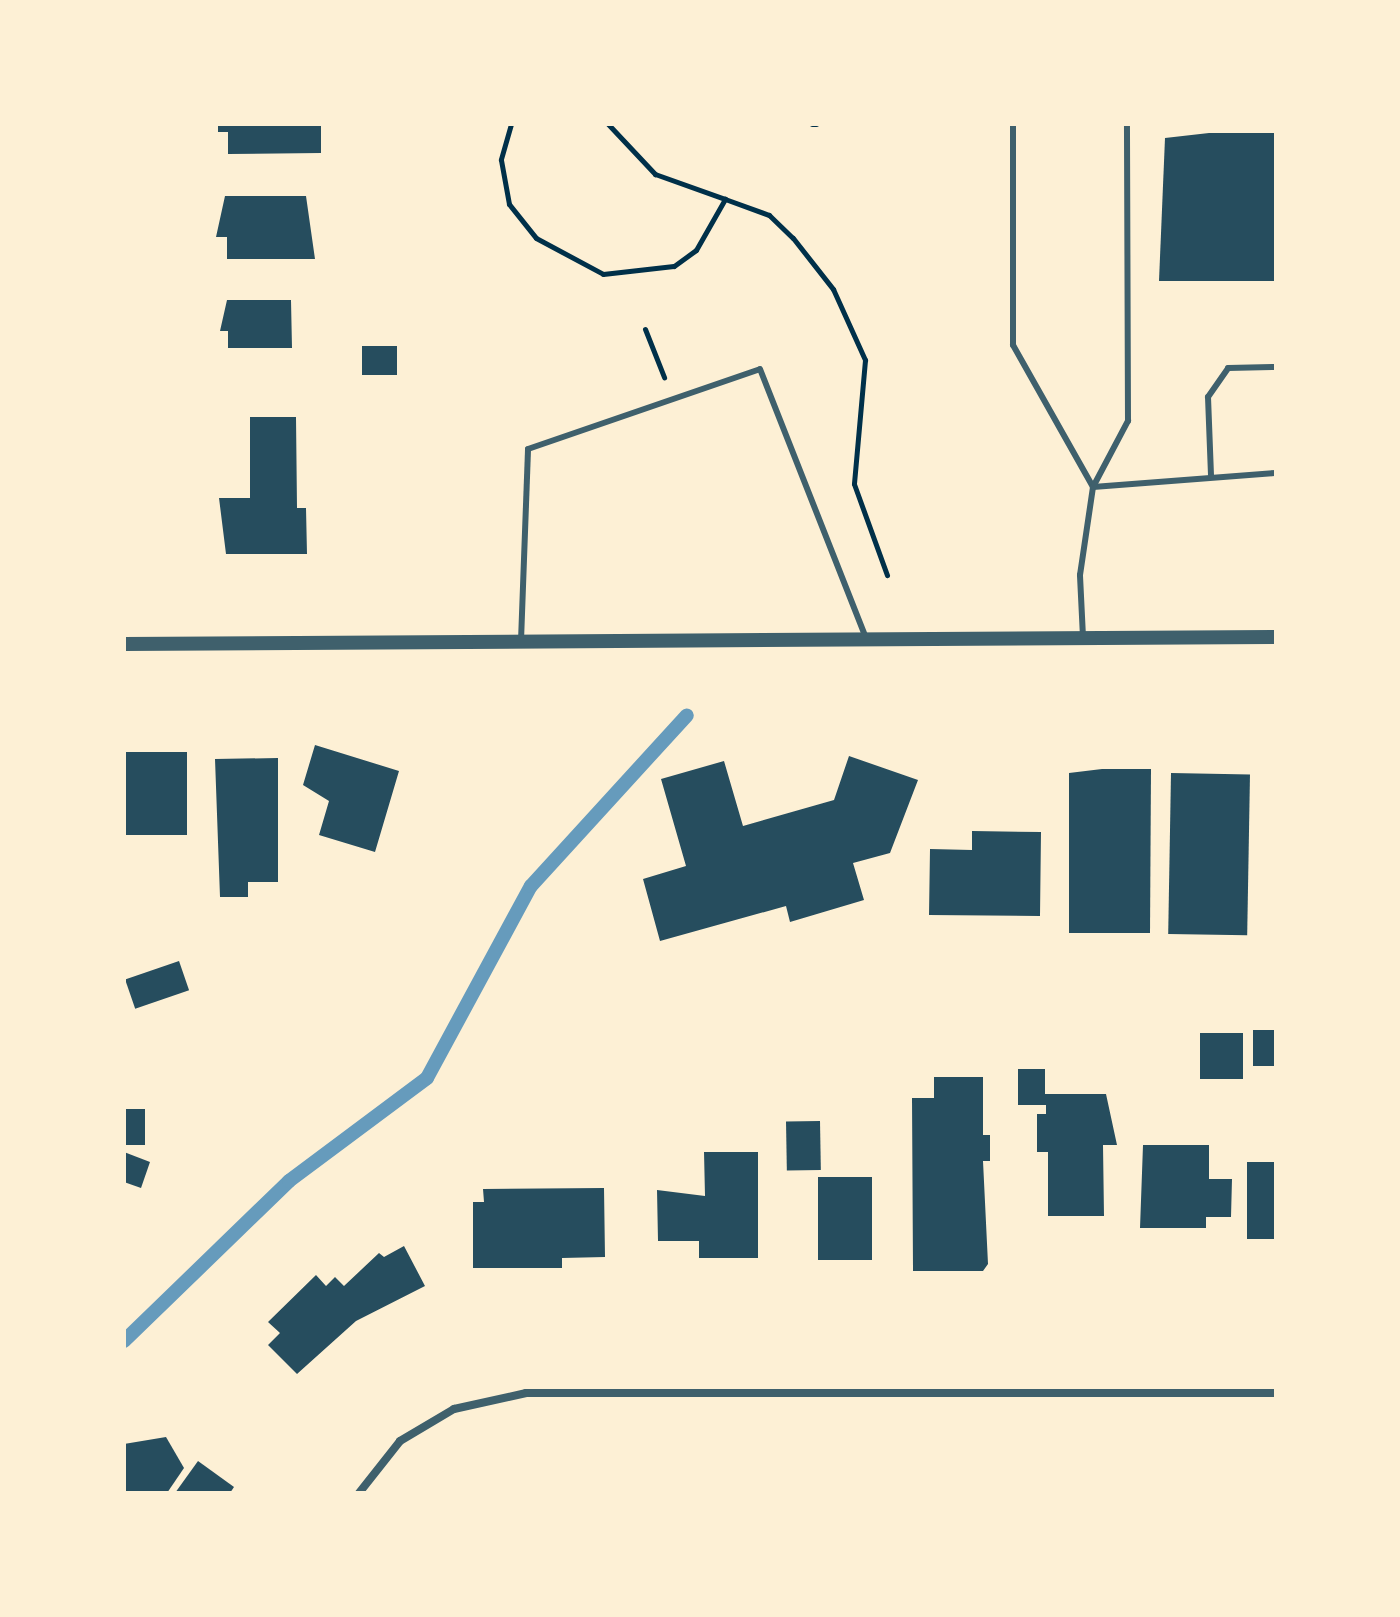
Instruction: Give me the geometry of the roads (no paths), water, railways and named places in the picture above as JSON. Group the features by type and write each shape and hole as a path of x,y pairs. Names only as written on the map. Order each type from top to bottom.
{"street":[{"path":"124,644 1276,637"},
{"path":"359,1493 400,1441 454,1409 526,1393 1276,1393"}],"lane":[{"path":"1013,124 1013,345 1093,487"},
{"path":"1083,637 1080,575 1093,487 1128,421 1127,124"},
{"path":"1211,475 1208,397 1228,368 1276,367"},
{"path":"521,641 528,449 760,369 866,638"},
{"path":"1093,487 1211,475 1276,473"}],"waterway":[{"path":"124,1341 289,1181 427,1078 531,886 687,715"}]}
